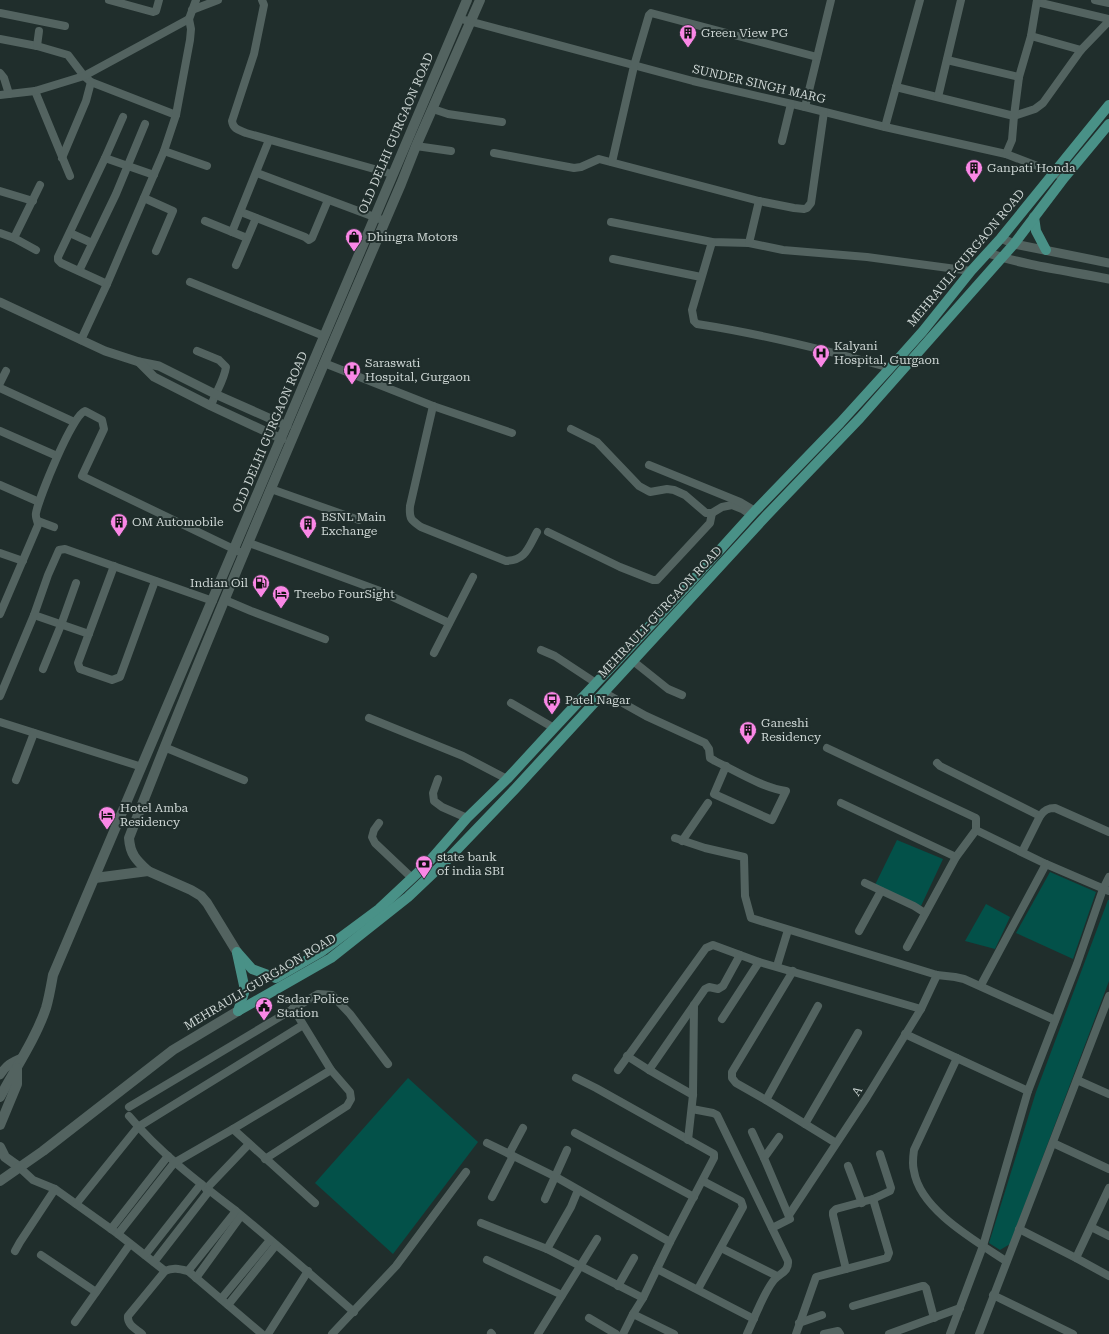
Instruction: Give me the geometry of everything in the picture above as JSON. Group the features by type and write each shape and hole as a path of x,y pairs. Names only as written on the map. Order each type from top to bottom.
{"main road":[{"name":"OLD DELHI GURGAON ROAD","path":"148,871 139,863 130,849 129,838 168,737 225,600 239,553 287,426 392,174 467,0"},
{"name":"OLD DELHI GURGAON ROAD","path":"0,1096 17,1068 41,1020 46,1008 53,975 213,601 239,553 249,544 416,146 480,0"},
{"name":"MEHRAULI-GURGAON ROAD","path":"237,952 252,969 276,978 321,952 379,909 426,865 467,818 507,779 755,511 840,423 890,368 971,271 1001,238 1053,172 1109,105"},
{"name":"MEHRAULI-GURGAON ROAD","path":"0,1181 43,1151 173,1050 330,958 408,897 447,860 515,789 603,692 719,569 767,515 855,423 1014,244 1064,178 1109,124"},
{"path":"1034,217 1036,231 1046,250"},
{"path":"755,511 767,515"},
{"path":"566,716 576,722"},
{"path":"157,732 168,737"},
{"path":"95,878 148,871 201,896 207,903 237,952 245,990 238,1011"},
{"path":"0,1125 18,1084 17,1068"},
{"path":"0,1147 5,1157 19,1167"}],"street":[{"path":"109,0 153,12 156,11 159,0"},
{"path":"82,340 164,151 176,115 190,40 191,14 196,0"},
{"path":"0,96 36,91 84,76 218,0"},
{"path":"262,0 264,5 254,54 232,125 235,129 269,140 392,174"},
{"path":"804,106 831,0"},
{"path":"885,128 920,0"},
{"path":"938,97 961,0"},
{"path":"1095,0 1109,3"},
{"path":"896,87 1014,116 1035,108 1043,103 1080,50 1109,20 1037,1 1031,36 1019,77 1014,116 1012,140 1006,154"},
{"path":"0,13 65,26"},
{"path":"612,162 634,66 649,15 651,13 817,57"},
{"name":"SUNDER SINGH MARG","path":"459,18 470,23 634,66 804,106 885,128 1006,154 1053,172 1064,178"},
{"path":"37,46 40,31"},
{"path":"1031,36 1080,50"},
{"path":"0,39 37,46 68,55 84,76 91,82 176,115"},
{"path":"947,60 1019,77"},
{"path":"0,73 4,78 9,94"},
{"path":"62,158 86,101 91,82"},
{"path":"36,91 70,176"},
{"path":"782,141 791,104"},
{"path":"433,109 448,114 502,122"},
{"path":"494,153 574,168 581,167 599,159 758,201 804,209 811,204 824,112"},
{"path":"107,284 61,263 58,260 58,257 123,117"},
{"path":"79,271 128,167 145,124"},
{"path":"232,232 269,140"},
{"path":"416,146 451,151"},
{"path":"164,151 207,166"},
{"path":"105,158 154,175"},
{"path":"257,173 385,221"},
{"path":"14,238 40,185"},
{"path":"0,191 33,201"},
{"path":"144,198 173,211 156,251"},
{"path":"241,212 305,237 309,240 312,238 328,200"},
{"path":"749,243 758,201"},
{"path":"236,265 256,218"},
{"path":"205,221 247,238"},
{"path":"611,222 712,242 749,243 783,250 867,257 971,271"},
{"path":"0,233 14,238 36,250"},
{"path":"70,233 92,243"},
{"path":"1001,238 1014,244 1109,263"},
{"path":"712,242 692,310 694,321 697,324 729,329 827,350 890,368"},
{"path":"988,252 1002,257 1057,270 1109,278"},
{"path":"613,259 701,277"},
{"path":"190,282 324,336"},
{"path":"0,302 105,351 139,362 159,366 215,394 287,426"},
{"path":"197,351 219,360 226,368 211,406"},
{"path":"139,362 154,377 211,406 282,439"},
{"path":"324,363 433,406 512,433"},
{"path":"0,383 6,371"},
{"path":"0,388 74,422"},
{"path":"433,406 410,506 409,514 411,520 421,527 506,561 516,560 524,555 537,532"},
{"path":"0,614 38,525 35,515 57,456 74,422 82,412 85,411 102,420 104,428 82,476 239,553"},
{"path":"571,429 597,442 639,486 650,492 659,492 667,489 674,490 685,495 706,513 712,513 722,507 732,505 742,509 755,511"},
{"path":"0,431 57,456"},
{"path":"649,465 740,502 755,511"},
{"path":"0,485 39,502"},
{"path":"271,489 360,520"},
{"path":"548,532 620,567 653,580 657,580 710,523 712,513"},
{"path":"38,521 54,527"},
{"path":"249,544 380,591 449,623"},
{"path":"0,696 59,550 65,549 213,601"},
{"path":"0,554 22,561"},
{"path":"114,566 78,663 78,667 80,669 112,680 120,677 155,581"},
{"path":"434,653 473,577"},
{"path":"43,669 76,583"},
{"path":"225,600 244,609 325,639"},
{"path":"34,615 89,634"},
{"path":"541,650 555,656 596,683"},
{"path":"633,661 668,689 682,695"},
{"path":"603,692 646,716 706,743 711,759 726,766 758,782 786,791 772,820 714,794 726,766"},
{"path":"511,703 554,728"},
{"path":"369,718 463,756 507,779"},
{"path":"0,722 142,767"},
{"path":"16,780 34,733"},
{"path":"164,747 244,780"},
{"path":"826,748 976,818 976,830 956,857 907,947"},
{"path":"937,763 940,766 1040,816"},
{"path":"438,779 433,793 434,801 442,807 467,818"},
{"path":"842,802 956,857"},
{"path":"708,803 678,839 705,848 744,857 745,896 751,918 937,975 955,977 981,985 1055,1020"},
{"path":"1022,852 1040,816 1044,811 1050,808 1055,808 1109,832"},
{"path":"379,823 374,830 372,837 375,843 412,878"},
{"path":"976,830 1046,864 1106,890"},
{"path":"981,985 1046,864"},
{"path":"950,1334 983,1246 1028,1091 1106,890 1109,877"},
{"path":"865,883 914,906 925,913"},
{"path":"859,931 881,891"},
{"path":"776,966 788,930"},
{"path":"618,1070 706,948 713,945 759,962 793,970 887,1000 921,1009"},
{"path":"649,1070 707,988 718,989 723,986 740,955"},
{"path":"722,1019 759,962"},
{"path":"793,970 732,1072 732,1078 736,1083 836,1143"},
{"name":"A","path":"772,1228 789,1220 789,1215 867,1098 921,1009 937,975"},
{"path":"129,1107 292,1008 318,994 332,995 350,1014 388,1064"},
{"path":"979,1334 1109,996"},
{"path":"688,1140 694,1095 694,1005"},
{"path":"766,1100 818,1006"},
{"path":"265,1159 347,1106 351,1099 350,1092 330,1070 292,1008"},
{"path":"76,1204 138,1127 303,1025"},
{"path":"805,1124 858,1034"},
{"path":"905,1034 1028,1091"},
{"path":"627,1056 694,1095"},
{"path":"0,1075 4,1068 11,1062 22,1058"},
{"path":"957,1058 914,1150 914,1172 918,1184 936,1208 949,1222 1006,1261"},
{"path":"118,1234 174,1163 330,1070"},
{"path":"576,1078 714,1154 714,1158 703,1181 623,1334"},
{"path":"1077,1080 1109,1094"},
{"path":"692,1109 717,1115 788,1262 786,1271 777,1276 769,1287 746,1334"},
{"path":"129,1116 174,1163 273,1242 354,1312"},
{"path":"492,1197 523,1128"},
{"path":"232,1129 314,1203"},
{"path":"752,1132 789,1215"},
{"path":"575,1133 694,1197"},
{"path":"764,1158 779,1137"},
{"path":"487,1143 556,1177 670,1242"},
{"path":"1053,1143 1109,1169"},
{"path":"145,1255 206,1188 249,1144"},
{"path":"545,1199 568,1150"},
{"path":"846,1269 832,1215 836,1209 862,1203 888,1193 891,1188 880,1154"},
{"path":"111,1229 168,1156"},
{"path":"848,1166 862,1203"},
{"path":"19,1167 33,1180 55,1189 118,1234 165,1271"},
{"path":"332,1334 396,1266 466,1172"},
{"path":"698,1289 743,1207 741,1201 703,1181"},
{"path":"154,1262 206,1188"},
{"path":"1076,1258 1109,1188"},
{"path":"15,1251 55,1189"},
{"path":"547,1249 571,1207 578,1190"},
{"path":"796,1334 816,1277 887,1258 889,1255 873,1199"},
{"path":"188,1271 239,1214"},
{"path":"196,1278 239,1214"},
{"path":"481,1223 525,1239 547,1249 643,1298"},
{"path":"1091,1227 1109,1236"},
{"path":"1019,1229 1109,1276"},
{"path":"538,1334 597,1239"},
{"path":"221,1299 273,1242"},
{"path":"228,1305 273,1242"},
{"path":"75,1322 130,1244"},
{"path":"721,1248 777,1276"},
{"path":"41,1255 96,1292"},
{"path":"618,1286 634,1258"},
{"path":"487,1260 562,1295"},
{"path":"142,1334 130,1324 128,1316 165,1271 171,1268 188,1271 262,1334"},
{"path":"657,1269 754,1319"},
{"path":"268,1334 308,1272"},
{"path":"853,1306 922,1286 926,1288 934,1318"},
{"path":"993,1296 1073,1334"},
{"path":"889,1334 960,1308"},
{"path":"633,1314 674,1334"},
{"path":"799,1323 822,1315"},
{"path":"590,1318 616,1334"},
{"path":"824,1334 838,1331 840,1334"}],"green space":[{"path":"897,840 943,859 921,906 874,887"},
{"path":"1050,872 1096,892 1073,959 1016,933"},
{"path":"1108,900 1109,981 1010,1244 1000,1250 989,1243 1036,1092"},
{"path":"986,904 1010,917 995,949 965,941"},
{"path":"408,1078 478,1142 393,1254 315,1183"}],"place":[{"name":"Green View PG","path":"688,48"},
{"name":"Ganpati Honda","path":"974,183"},
{"name":"Dhingra Motors","path":"354,252"},
{"name":"Kalyani Hospital, Gurgaon","path":"821,368"},
{"name":"Saraswati Hospital, Gurgaon","path":"352,385"},
{"name":"OM Automobile","path":"119,537"},
{"name":"BSNL Main Exchange","path":"308,539"},
{"name":"Indian Oil","path":"261,598"},
{"name":"Treebo FourSight","path":"281,609"},
{"name":"Patel Nagar","path":"552,715"},
{"name":"Ganeshi Residency","path":"748,745"},
{"name":"Hotel Amba Residency","path":"107,830"},
{"name":"state bank of india SBI","path":"424,879"},
{"name":"Sadar Police Station","path":"264,1021"}]}
